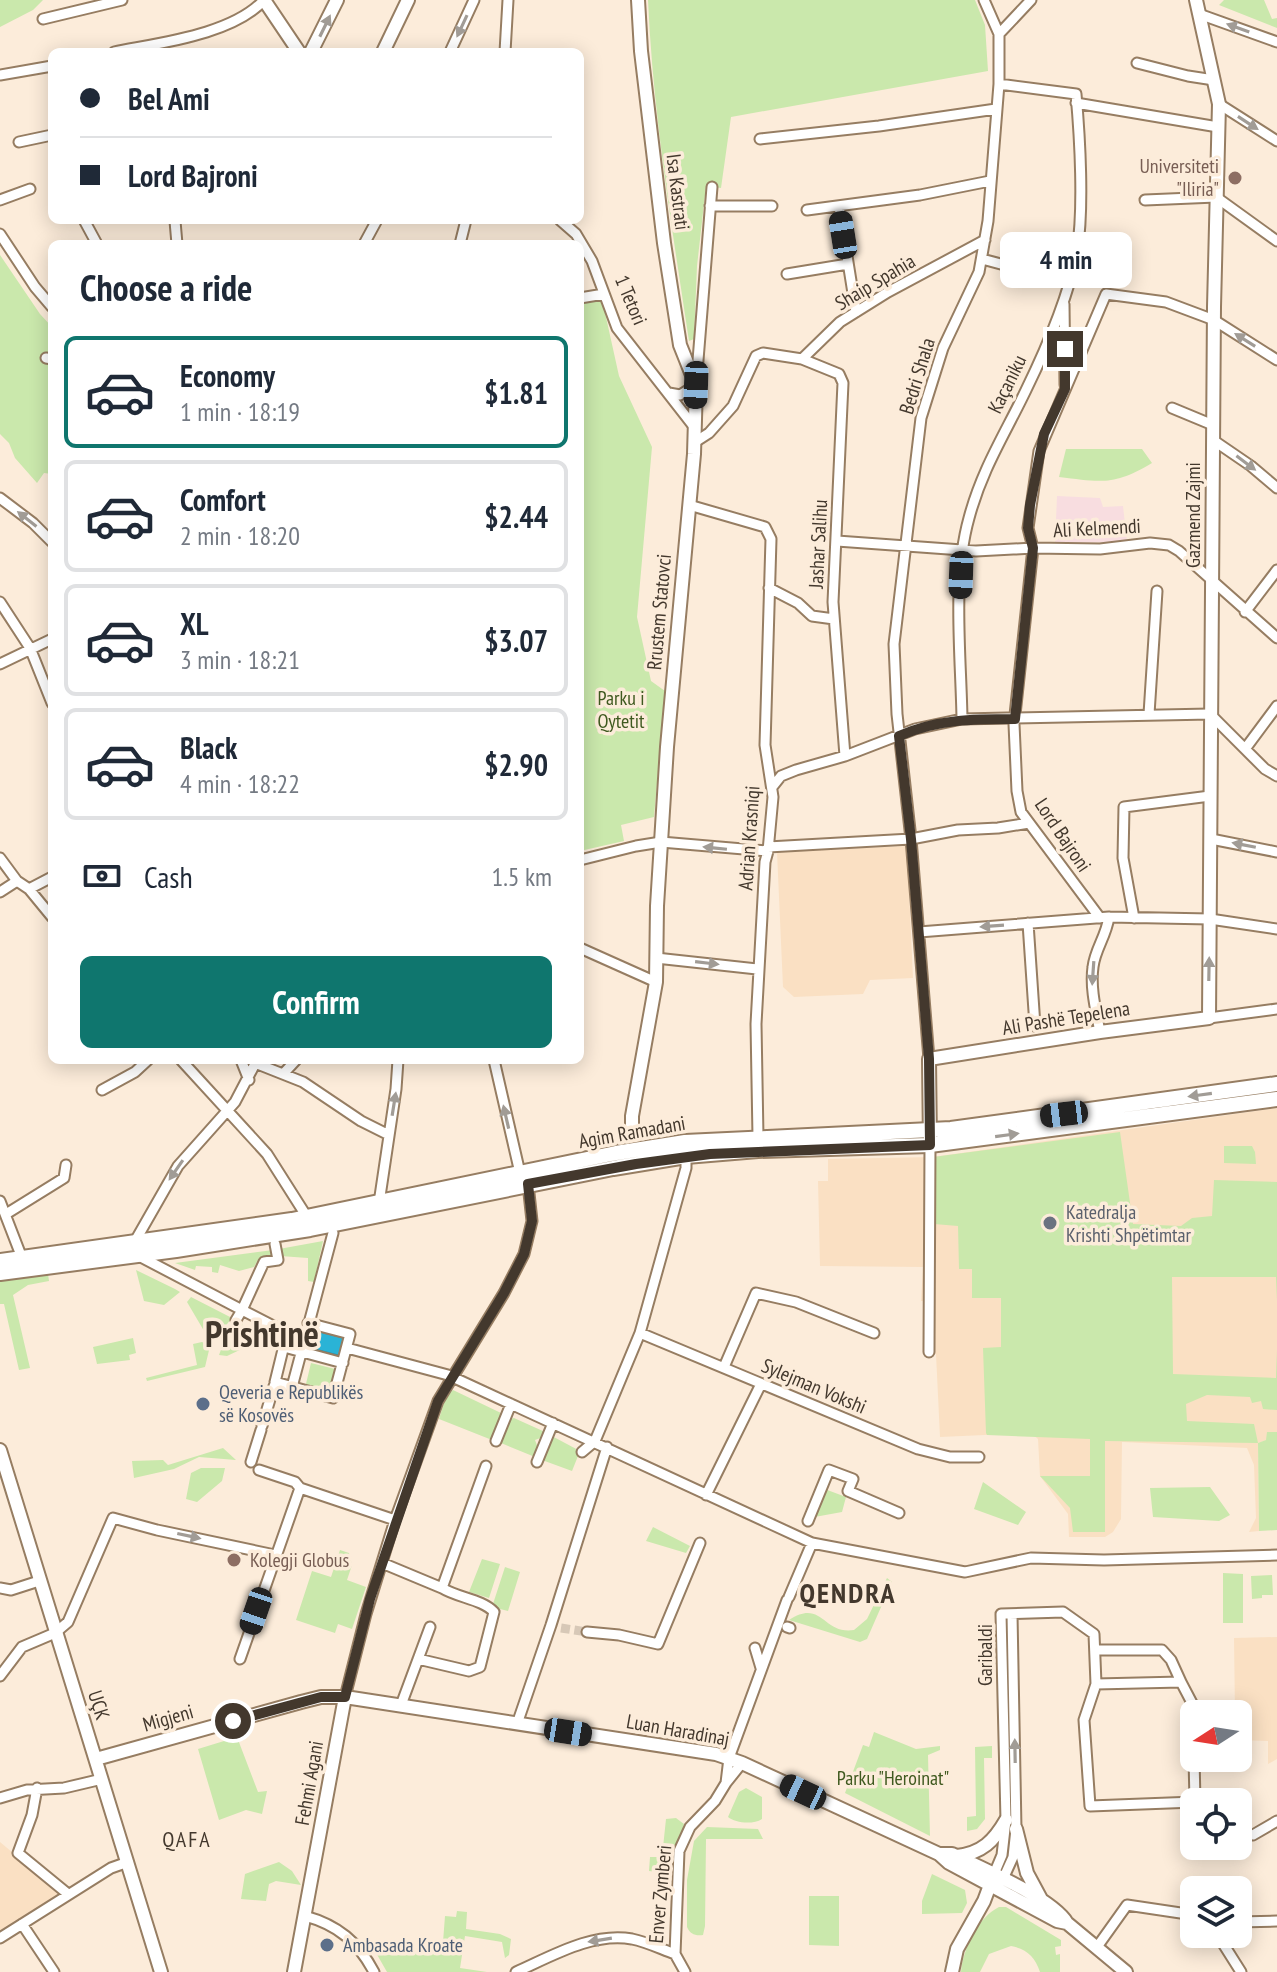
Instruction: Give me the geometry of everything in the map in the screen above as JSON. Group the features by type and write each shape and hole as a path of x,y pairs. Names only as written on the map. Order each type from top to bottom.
{"main road":[{"name":"Agim Ramadani","path":"0,1261 135,1249 332,1225 524,1179 633,1142 758,1137 930,1138 1277,1084"},
{"name":"Agim Ramadani","path":"176,1244 379,1203 686,1156 930,1138 1277,1099"},
{"name":"Agim Ramadani","path":"0,1273 135,1249"}],"street":[{"path":"43,19 122,0"},
{"path":"132,48 206,31 246,14 264,0 296,48"},
{"path":"313,48 337,0"},
{"path":"385,48 408,0"},
{"path":"452,48 474,0"},
{"path":"505,48 508,0"},
{"name":"Isa Kastrati","path":"638,0 642,65 664,243 680,345 696,385"},
{"path":"984,0 999,34 1031,0"},
{"name":"Gazmend Zajmi","path":"1196,0 1219,104 1214,320 1209,1018"},
{"path":"1199,14 1277,42"},
{"name":"Bedri Shala","path":"929,1059 911,839 899,736 894,644 916,447 926,396 943,348 982,259 999,84 999,34"},
{"path":"1137,63 1214,80"},
{"path":"0,75 48,67"},
{"path":"999,84 1076,94 1076,103 1218,127"},
{"name":"Kaçaniku","path":"962,719 960,598 969,516 997,442 1026,390 1064,300 1077,251 1076,103"},
{"path":"1219,104 1277,141"},
{"path":"760,139 996,109"},
{"path":"19,142 48,136"},
{"path":"807,210 920,195 990,181"},
{"name":"Rrustem Statovci","path":"633,1142 632,1116 656,982 667,747 695,435 696,385 712,187"},
{"path":"0,200 30,189"},
{"path":"1145,200 1216,197 1277,241"},
{"path":"710,206 772,206"},
{"path":"839,206 856,312"},
{"name":"1 Tetori","path":"565,224 580,240"},
{"path":"0,234 48,301"},
{"name":"Shaip Spahia","path":"802,359 840,322 985,240"},
{"name":"1 Tetori","path":"584,246 617,328 669,393 695,435"},
{"path":"982,259 1031,272"},
{"path":"787,274 848,264"},
{"path":"584,297 604,294"},
{"name":"Lord Bajroni","path":"1104,917 1021,812 1017,791 1015,719 1033,548 1028,528 1039,451 1106,294 1166,302 1214,320"},
{"name":"Lord Bajroni","path":"1064,300 1065,389"},
{"path":"1214,320 1277,360"},
{"path":"695,435 709,433 733,406 756,356 763,353 802,359"},
{"name":"Jashar Salihu","path":"802,359 843,378 834,619 845,756"},
{"path":"669,393 680,395 696,385"},
{"path":"1172,408 1213,425"},
{"path":"1213,440 1277,488"},
{"path":"0,498 48,538"},
{"name":"Adrian Krasniqi","path":"689,505 765,527 771,539 765,745 773,786 757,969 758,1137"},
{"name":"Ali Kelmendi","path":"837,541 963,549 1089,549 1150,543 1169,545 1277,638"},
{"path":"1245,612 1277,570"},
{"path":"769,588 798,603 812,616 834,619"},
{"path":"1149,714 1157,591"},
{"path":"0,602 30,648 48,693"},
{"path":"0,664 48,641"},
{"path":"1245,749 1277,706"},
{"path":"773,786 781,776 915,729 962,719 1149,714 1210,714 1265,769 1277,776"},
{"path":"1134,918 1123,858 1124,807 1210,796"},
{"path":"584,859 661,842 768,849 911,839 958,830 1029,823"},
{"path":"1211,839 1277,852"},
{"path":"0,858 17,881 29,889 48,912"},
{"path":"29,889 48,879"},
{"path":"0,892 17,881"},
{"path":"1100,1032 1093,994 1093,965 1105,939 1104,917"},
{"path":"919,932 1104,917 1210,919 1277,929"},
{"path":"1028,923 1035,1026"},
{"path":"584,950 656,982"},
{"path":"656,958 757,969"},
{"path":"1209,1018 1277,1009"},
{"name":"Ali Pashë Tepelena","path":"929,1059 1209,1018"},
{"path":"929,1059 929,1352"},
{"path":"102,1090 144,1064"},
{"path":"185,1064 267,1154 307,1217"},
{"path":"243,1064 249,1080"},
{"path":"255,1064 249,1080 227,1112 178,1166 145,1219 135,1249 242,1310 287,1333 305,1338"},
{"path":"263,1064 303,1082 389,1135"},
{"path":"284,1073 292,1064"},
{"path":"379,1203 398,1064"},
{"name":"Fehmi Agani","path":"294,1972 356,1646 395,1520 438,1401 504,1293 524,1254 532,1221 495,1064"},
{"path":"582,1452 595,1441 640,1333 686,1168 686,1156"},
{"path":"6,1214 64,1178 66,1165"},
{"path":"0,1201 22,1258"},
{"path":"292,1387 333,1233"},
{"path":"236,1320 264,1262 278,1260 275,1244"},
{"path":"724,1367 756,1293 796,1302 874,1333"},
{"path":"287,1333 275,1382 333,1398 350,1334 308,1323"},
{"name":"Sylejman Vokshi","path":"640,1333 934,1455 979,1457"},
{"path":"284,1347 343,1363"},
{"path":"347,1348 453,1378 812,1543 965,1572 1031,1558 1104,1560 1277,1555"},
{"path":"706,1495 761,1384"},
{"path":"274,1386 255,1466 295,1482 300,1488 395,1520"},
{"path":"496,1441 511,1404"},
{"path":"537,1462 553,1423"},
{"path":"517,1724 556,1626 607,1447"},
{"name":"UÇK","path":"0,1450 161,1972"},
{"path":"442,1588 486,1466"},
{"path":"808,1521 829,1470 853,1479 848,1491 899,1513"},
{"path":"240,1659 300,1488"},
{"path":"0,1676 22,1647 32,1640 55,1633 68,1622 113,1518 275,1555"},
{"path":"587,1632 619,1635 656,1645 660,1642 700,1543"},
{"path":"726,1783 729,1758 780,1613 812,1543"},
{"path":"382,1563 488,1606 494,1612 480,1667 469,1671 418,1659"},
{"path":"0,1588 11,1590 39,1581"},
{"path":"1012,1614 1063,1612 1091,1630 1095,1639 1096,1684 1084,1720 1090,1806 1180,1803"},
{"name":"Garibaldi","path":"1001,1614 1012,1614 1016,1829 1013,1857 996,1881 1006,1820 1001,1614"},
{"path":"401,1705 430,1627"},
{"path":"765,1639 767,1654"},
{"path":"755,1648 762,1669"},
{"path":"1096,1650 1162,1650 1171,1660 1192,1703 1195,1788"},
{"path":"1096,1684 1181,1682"},
{"name":"Migjeni","path":"96,1759 321,1697 345,1697"},
{"name":"Luan Haradinaj","path":"345,1697 729,1758 939,1854 949,1863 996,1881"},
{"name":"Enver Zymberi","path":"516,1972 574,1946 611,1938 639,1941 675,1954 679,1851 690,1827 715,1801 742,1763"},
{"path":"0,1798 37,1788 64,1788 102,1779"},
{"path":"37,1788 32,1815 18,1853 68,1894"},
{"path":"957,1856 977,1852 987,1846 1006,1820"},
{"path":"1253,1835 1277,1821"},
{"path":"1016,1829 1027,1873 1042,1902"},
{"name":"Luan Haradinaj","path":"939,1854 957,1856 996,1881"},
{"path":"0,1938 111,1868 128,1862"},
{"path":"952,1972 962,1937 996,1881"},
{"path":"996,1881 1061,1914 1067,1923 1126,1972"},
{"path":"996,1881 1057,1921 1067,1923"},
{"path":"1097,1947 1127,1905 1180,1913"},
{"path":"305,1916 351,1938 374,1972"},
{"path":"1252,1922 1277,1921"},
{"path":"22,1924 54,1972"},
{"path":"1226,1948 1241,1972"},
{"path":"675,1954 685,1972"}],"shaded area":[{"path":"1057,496 1100,498 1103,507 1123,506 1127,542 1055,543"},
{"path":"907,846 913,978 870,980 863,994 794,997 783,987 777,852"},
{"path":"1277,1108 1277,1437 1258,1443 1259,1531 1249,1532 1256,1518 1254,1465 1247,1448 1122,1442 1121,1519 1113,1532 1105,1537 1069,1537 1068,1514 1040,1476 1038,1439 1031,1433 940,1437 936,1354 933,1354 933,1301 921,1301 923,1267 820,1266 818,1181 828,1181 828,1159 933,1157"},
{"path":"1277,1637 1277,1759 1268,1764 1268,1741 1252,1740 1252,1700 1235,1700 1234,1638"},
{"path":"0,1842 63,1895 0,1935"}],"green space":[{"path":"0,0 43,0 33,10 0,27"},
{"path":"648,0 975,0 985,25 988,71 731,117 721,188 706,186 697,266 694,339 689,341 659,128"},
{"path":"1224,0 1264,0 1272,19 1277,18 1277,28 1219,5"},
{"path":"0,255 48,323 48,474 44,473 37,483 15,458 9,443 0,434"},
{"name":"Parku i Qytetit","path":"602,299 619,376 652,447 637,617 651,681 665,691 654,817 621,825 624,841 584,850 584,302"},
{"path":"1066,449 1142,449 1152,463 1117,479 1059,477"},
{"path":"1120,1132 1133,1224 1181,1226 1192,1218 1212,1216 1214,1180 1277,1182 1277,1301 1276,1277 1172,1277 1173,1374 1276,1378 1277,1350 1277,1410 1263,1409 1261,1401 1252,1403 1250,1397 1207,1395 1186,1404 1187,1421 1254,1424 1258,1443 1105,1441 1105,1532 1073,1532 1070,1508 1040,1476 1090,1476 1090,1439 987,1435 983,1348 1001,1347 1001,1298 972,1298 972,1269 959,1269 958,1226 934,1224 933,1157"},
{"path":"1224,1146 1252,1146 1256,1164 1224,1163"},
{"path":"323,1241 314,1282 308,1281 308,1258 280,1256 279,1249"},
{"path":"273,1250 273,1254 258,1260 254,1267 239,1271 220,1265 218,1273 212,1272 212,1267 196,1266 195,1270 175,1263"},
{"path":"136,1270 180,1292 164,1305 144,1301"},
{"path":"48,1274 49,1281 28,1285 13,1295 30,1368 19,1370 4,1304 0,1304 0,1281"},
{"path":"191,1297 232,1318 213,1341 187,1302"},
{"path":"242,1323 246,1347 227,1356 219,1355 225,1339 230,1342 232,1339 228,1336"},
{"path":"133,1338 136,1353 129,1355 130,1360 97,1364 93,1347"},
{"path":"202,1342 210,1346 205,1367 147,1381 146,1378 197,1365 193,1344"},
{"path":"311,1363 339,1370 332,1395 305,1388"},
{"path":"453,1390 501,1413 492,1440 439,1419 446,1396"},
{"path":"510,1419 545,1432 543,1437 535,1440 538,1448 535,1457 501,1443"},
{"path":"1267,1432 1277,1432 1277,1530 1259,1531 1258,1443 1266,1440"},
{"path":"550,1435 580,1451 572,1471 542,1460"},
{"path":"223,1448 236,1460 199,1457 174,1469 134,1478 132,1461 163,1460 168,1465"},
{"path":"201,1468 225,1468 222,1481 197,1502 186,1499 191,1473"},
{"path":"983,1482 1026,1512 1018,1525 974,1509"},
{"path":"1210,1487 1230,1515 1219,1521 1153,1517 1150,1488"},
{"path":"822,1488 846,1497 842,1512 809,1518"},
{"path":"653,1527 690,1546 686,1553 646,1541"},
{"path":"340,1550 349,1553 352,1565 347,1580 366,1587 352,1629 338,1624 335,1633 296,1620 312,1571 331,1577"},
{"path":"482,1559 500,1564 489,1598 469,1592"},
{"path":"505,1567 520,1572 508,1611 492,1607"},
{"path":"1223,1573 1243,1574 1243,1623 1223,1623"},
{"path":"1272,1575 1273,1595 1252,1599 1251,1576"},
{"path":"887,1578 892,1582 867,1639 860,1642 789,1620 809,1613 835,1627 854,1630 867,1619"},
{"name":"Parku \"Heroinat\"","path":"874,1732 916,1749 940,1746 940,1750 928,1755 930,1836 845,1793 863,1745 869,1747"},
{"path":"237,1737 258,1792 267,1791 262,1814 246,1810 219,1820 198,1749"},
{"path":"992,1746 992,1758 984,1758 985,1819 977,1829 967,1831 967,1817 976,1816 975,1747"},
{"path":"746,1788 762,1797 762,1819 758,1821 735,1821 728,1817 739,1792"},
{"path":"676,1818 684,1824 675,1858 667,1864 660,1863 658,1872 649,1871 650,1857 662,1857 666,1819"},
{"path":"707,1827 758,1829 763,1839 706,1839 705,1926 703,1935 698,1935 691,1933 687,1927 687,1880 694,1841"},
{"path":"279,1862 292,1871 301,1885 276,1881 269,1884 266,1901 241,1899 245,1874"},
{"path":"932,1874 965,1890 967,1903 962,1913 922,1914 922,1901"},
{"path":"809,1896 839,1896 839,1946 809,1945"},
{"path":"999,1907 1006,1907 1061,1940 1061,1946 1055,1947 1056,1955 1060,1954 1060,1972 1040,1972 1030,1954 1011,1946 989,1954 980,1972 961,1972 965,1954 978,1926"},
{"path":"457,1911 467,1912 466,1929 500,1934 511,1939 509,1955 505,1958 502,1942 465,1936 460,1968 487,1972 387,1972 375,1951 422,1952 422,1942 443,1942 445,1916 456,1917"}],"water":[{"path":"318,1331 345,1338 340,1356 313,1349"}],"tunnel":[{"path":"561,1628 587,1632"}],"place":[{"name":"Universiteti \"Iliria\"","path":"1235,178"},
{"name":"Katedralja Krishti Shpëtimtar","path":"1050,1223"},
{"name":"Qeveria e Republikës së Kosovës","path":"203,1404"},
{"name":"Kolegji Globus","path":"234,1560"},
{"name":"Ambasada Kroate","path":"327,1945"}],"district":[{"name":"Prishtinë","path":"262,1334"},
{"name":"QENDRA","path":"848,1593"},
{"name":"QAFA","path":"187,1839"}],"route":[{"path":"233,1721 321,1697 345,1697 370,1599 438,1401 504,1293 524,1254 532,1221 528,1184 686,1156 758,1150 930,1145 929,1059 911,839 899,736 915,729 962,719 1015,719 1033,548 1028,528 1030,505 1044,434 1065,389 1065,349"}]}
